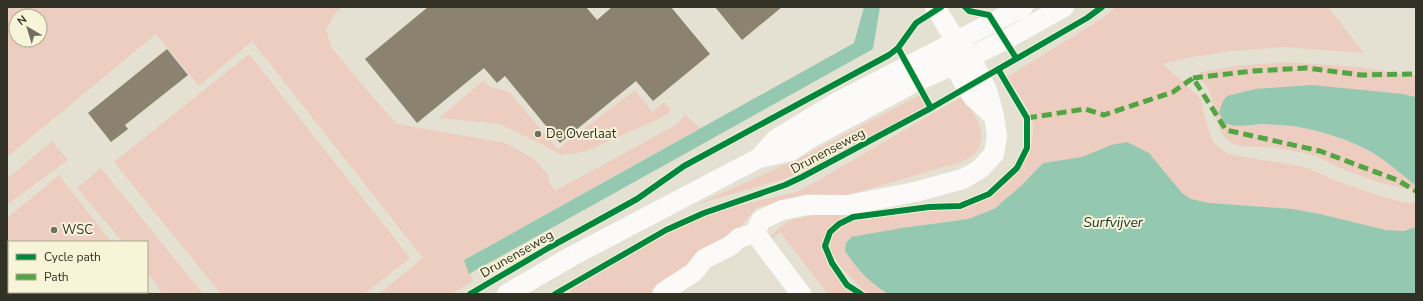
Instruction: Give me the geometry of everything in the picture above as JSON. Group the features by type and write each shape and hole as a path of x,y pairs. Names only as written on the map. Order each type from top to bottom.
{"street":[{"path":"662,294 694,272 704,259 730,246 739,238 754,233 761,220 782,210 808,205 848,205 915,192 963,179 980,169 994,154 997,136 994,116 973,97 956,41 935,7"},
{"name":"Drunenseweg","path":"759,158 776,139 834,104 1023,7"},
{"name":"Drunenseweg","path":"508,294 572,256 759,158 791,151 916,80 1005,40 1064,7"},
{"path":"754,233 801,294"}],"shaded area":[{"path":"7,7 343,7 334,14 326,30 331,47 397,124 506,143 534,159 547,174 555,191 674,126 684,117 684,114 700,128 465,259 473,281 451,294 379,294 423,258 252,41 199,86 156,34 7,157"},
{"path":"1116,7 1328,7 1364,53 1284,47 1233,51 1186,58 1163,64 1200,98 1209,132 1215,144 1228,154 1305,167 1337,181 1374,194 1402,202 1416,203 1416,227 1404,231 1386,230 1293,209 1210,203 1191,199 1182,193 1149,153 1111,145 1082,157 1043,163 1022,185 994,209 968,219 902,228 874,285 888,294 877,295 867,293 861,288 841,266 832,252 830,245 834,231 849,221 858,219 914,211 960,208 980,201 998,191 1020,168 1029,150 1033,136 1033,122 1029,111 1007,77 1103,18"},
{"path":"249,54 410,258 364,294 221,294 114,162"},
{"path":"1284,62 1358,67 1416,76 1416,97 1403,94 1252,125 1269,124 1303,127 1353,143 1396,168 1416,186 1416,190 1387,185 1340,168 1311,155 1297,151 1240,146 1232,143 1226,138 1218,126 1208,89 1198,74 1201,72 1235,66"},
{"path":"483,81 491,87 509,92 558,149 635,90 652,112 665,102 671,110 668,114 654,121 584,152 561,155 500,124 439,118"},
{"path":"924,93 931,105 805,170 787,178 698,204 806,155"},
{"path":"963,96 975,116 981,137 976,153 961,162 848,195 806,194 756,208 734,235 687,271 650,294 573,294 570,290 670,230 707,213 800,191"},
{"path":"52,141 68,160 7,205 7,179"},
{"path":"101,168 203,294 163,294 148,273 148,241 122,241 77,188"},
{"name":"WSC","path":"59,175 110,241 8,241 8,293 148,293 148,290 151,294 7,294 7,218"},
{"path":"813,215 853,215 832,230 823,244 830,264 842,280 853,290 850,294 828,294 780,232 770,240 772,235 785,224 803,217"}],"water":[{"path":"864,7 880,7 873,49 469,274 464,260 854,43"},
{"path":"1312,85 1403,94 1416,97 1416,186 1375,154 1350,142 1322,132 1294,126 1265,124 1244,126 1229,125 1224,123 1219,112 1223,101 1227,96 1255,89"},
{"name":"Surfvijver","path":"1127,142 1149,153 1182,193 1191,199 1210,203 1293,209 1386,230 1404,231 1416,227 1416,294 888,294 864,275 845,251 846,243 851,237 968,219 994,209 1022,185 1043,163 1082,157 1111,145"}],"building":[{"path":"428,7 586,7 597,20 612,7 671,7 710,54 653,101 636,81 560,143 505,76 497,83 484,68 417,123 365,59"},
{"path":"715,7 782,7 742,40"},
{"path":"167,49 188,75 125,125 128,129 111,142 88,113"}],"marked path":[{"path":"1193,78 1253,71 1307,68 1361,75 1416,74"},
{"path":"1027,118 1085,109 1104,115 1173,92 1193,78 1226,130 1320,151 1397,180 1416,191"}],"cycle path":[{"path":"470,294 550,247 637,199 684,166 889,55 898,48 916,23 941,7"},
{"path":"965,7 969,11 989,15 1016,58"},
{"path":"555,294 666,230 704,213 785,185 802,177 931,108 1087,18 1102,7"},
{"path":"898,48 931,108"},
{"path":"861,294 847,285 832,263 825,246 830,232 839,224 853,217 929,207 960,206 989,194 1017,168 1027,148 1027,118 998,69"}],"place":[{"name":"De Overlaat","path":"538,134"},
{"name":"WSC","path":"54,230"}]}
